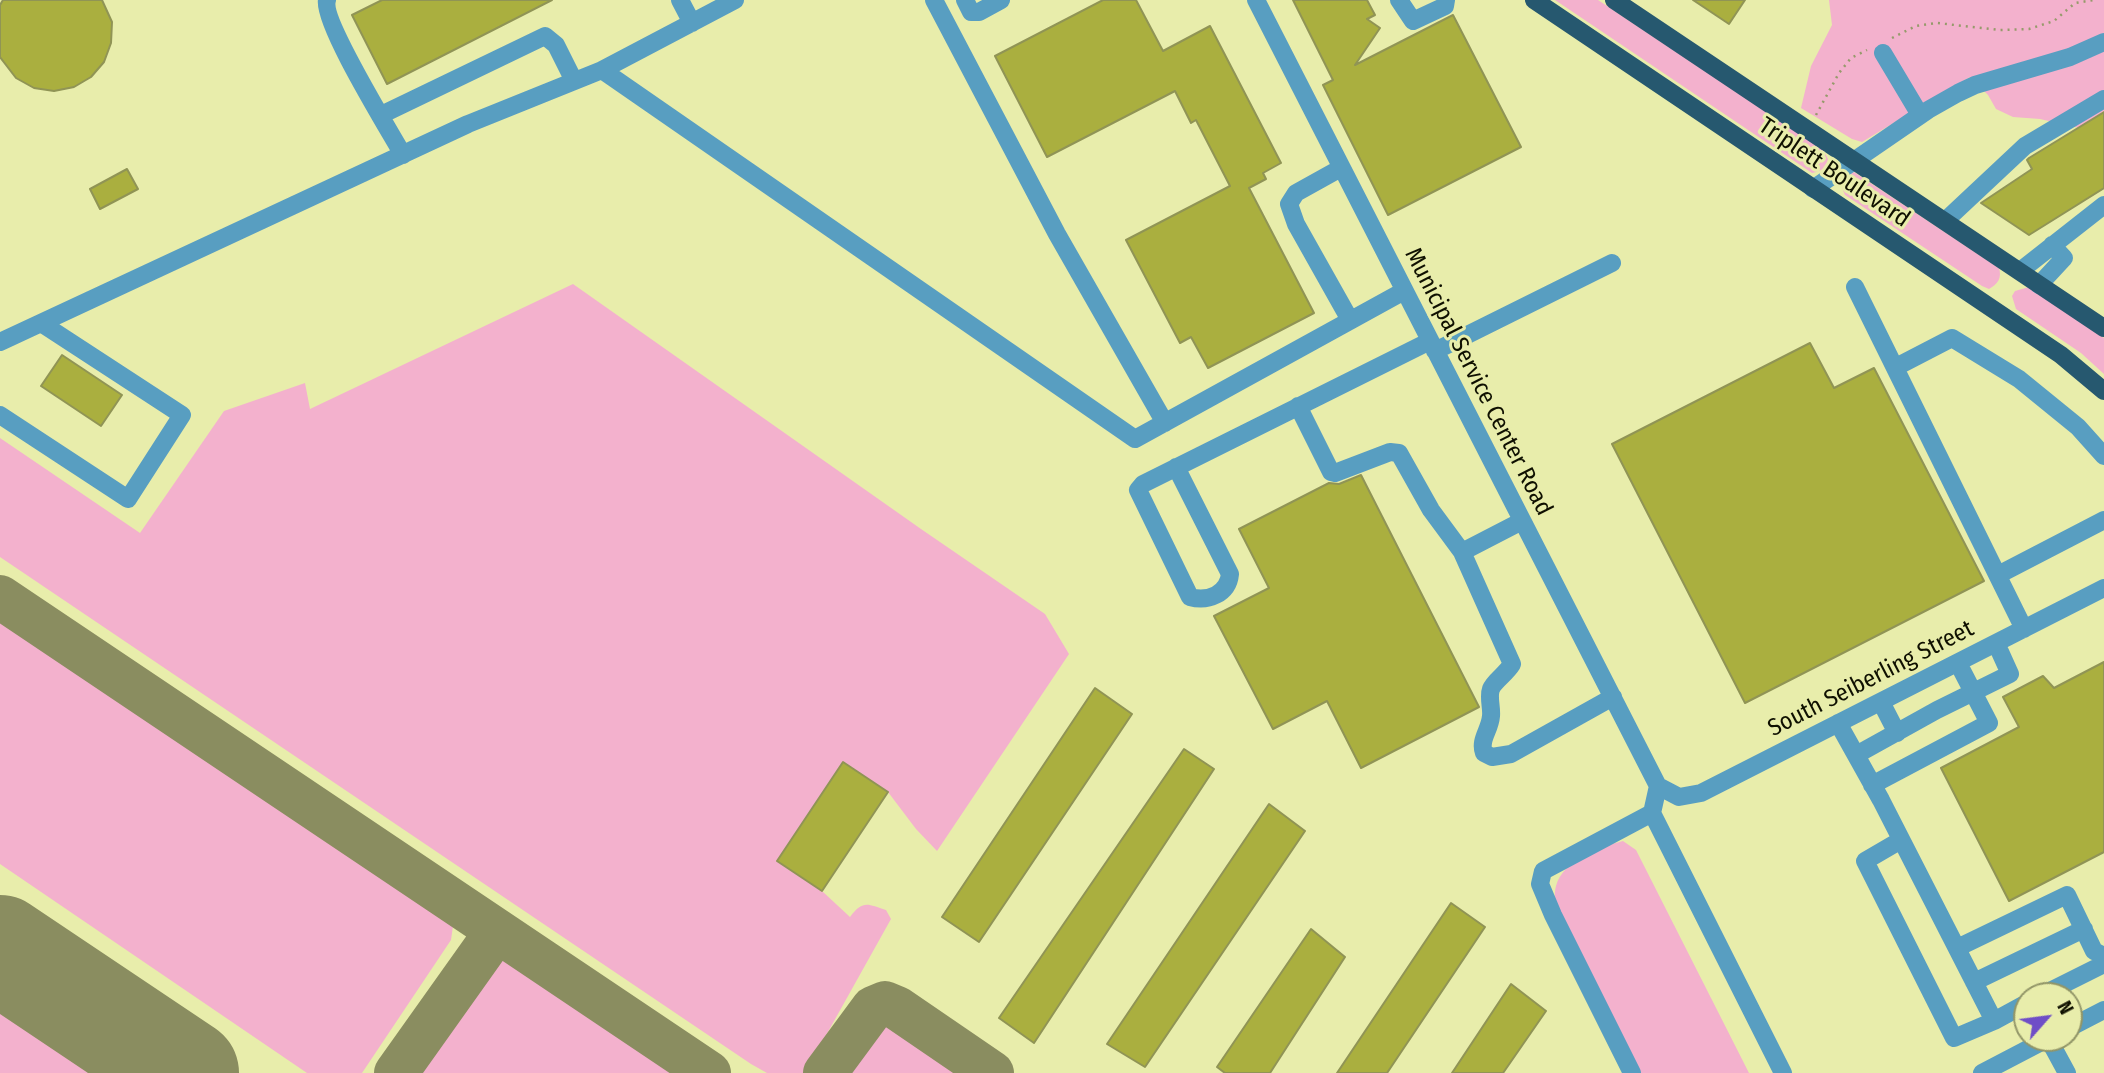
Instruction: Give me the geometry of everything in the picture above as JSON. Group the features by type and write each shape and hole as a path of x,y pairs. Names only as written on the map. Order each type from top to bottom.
{"main road":[{"name":"Triplett Boulevard","path":"1534,0 2061,355 2104,391"},
{"name":"Triplett Boulevard","path":"1615,0 2104,328"}],"street":[{"path":"327,0 325,7 336,36 403,155"},
{"path":"680,0 692,23"},
{"path":"0,342 468,124 602,70 735,0"},
{"path":"934,0 1057,234 1165,423"},
{"path":"965,0 971,12 979,12 1001,0"},
{"name":"Municipal Service Center Road","path":"1256,0 1658,786"},
{"path":"1399,0 1413,21 1445,6 1446,0"},
{"path":"381,115 545,36 556,45 574,82"},
{"path":"1813,189 1920,115 1975,85 2058,61 2104,42"},
{"path":"1882,47 1920,115"},
{"path":"602,70 1135,439 1404,291"},
{"path":"1945,221 2025,146 2104,99"},
{"path":"1341,168 1296,193 1289,204 1297,224 1350,320"},
{"path":"2020,271 2104,205"},
{"path":"2039,285 2064,258 2052,244"},
{"path":"1176,467 1230,574 1229,584 1221,592 1201,600 1190,597 1138,490 1143,484 1176,467 1298,406 1612,263"},
{"path":"1855,286 2024,629"},
{"path":"0,415 128,499 183,415 41,323"},
{"path":"1896,367 1952,338 2019,379 2077,427 2104,456"},
{"path":"1298,406 1331,472 1335,473 1390,452 1399,453 1431,510 1462,552 1512,664 1506,675 1497,681 1490,691 1492,715 1483,740 1483,753 1492,757 1511,754 1613,698"},
{"path":"1998,575 2104,520"},
{"path":"1462,552 1522,521"},
{"name":"South Seiberling Street","path":"1658,786 1674,796 1695,795 2104,588"},
{"path":"1856,755 2010,674 1996,643"},
{"path":"1872,785 1990,723 1958,663"},
{"path":"1881,702 1897,733"},
{"path":"1838,723 1994,1021"},
{"path":"1658,786 1652,813 1783,1073"},
{"path":"1632,1073 1540,884 1543,871 1652,813"},
{"path":"1901,841 1865,861 1954,1038 2013,1011"},
{"path":"1957,948 2067,895 2094,951 2104,956"},
{"path":"1974,982 2084,929"},
{"path":"2068,982 2104,964"},
{"path":"2083,1021 2104,1010"},
{"path":"1982,1073 2022,1052"},
{"path":"2056,1052 2067,1073"}],"path":[{"path":"1807,130 1851,58 1882,47 1916,26 1937,23 2000,30 2029,29 2054,21 2076,3 2094,0"}],"shaded area":[{"path":"1555,0 1598,0 1823,149 1828,159 1826,165 1812,173"},
{"path":"1829,0 2104,0 2104,111 2079,128 2040,119 2013,117 1996,109 1988,95 1970,77 1862,142 1852,139 1801,108 1811,66 1832,25"},
{"path":"1854,172 1999,268 2000,278 1997,283 1989,289 1982,286 1845,195 1843,181 1847,175"},
{"path":"573,284 1045,614 1069,654 937,851 888,792 843,762 777,861 822,891 850,917 858,908 866,905 886,910 891,919 805,1073 767,1073 751,1064 0,557 0,438 140,533 224,411 305,383 310,409"},
{"path":"2029,287 2104,338 2104,374 2081,353 2016,309 2012,296 2015,291"},
{"path":"0,600 446,902 454,919 451,940 362,1073 307,1073 0,864"},
{"path":"1623,841 1636,850 1749,1073 1639,1073 1555,908 1556,886 1566,869 1594,851"},
{"path":"503,954 521,955 531,959 700,1073 412,1073 482,970"},
{"path":"0,1002 105,1073 0,1073"},
{"path":"891,1020 914,1029 978,1073 838,1073 869,1026"}],"building":[{"path":"3,0 102,0 112,22 111,43 104,62 91,77 74,87 54,91 34,88 16,78 0,57 0,5"},
{"path":"382,0 552,0 387,84 352,15"},
{"path":"1103,0 1136,0 1163,51 1210,26 1281,163 1263,173 1266,179 1249,188 1314,313 1208,368 1191,337 1180,343 1126,240 1230,186 1196,120 1191,123 1175,91 1047,157 995,56"},
{"path":"1293,0 1367,0 1375,15 1367,19 1380,28 1355,65 1453,15 1521,147 1388,215 1323,85 1333,80"},
{"path":"1693,0 1745,0 1729,24"},
{"path":"2104,112 2104,188 2029,235 1981,203 2032,169 2027,160 2029,158"},
{"path":"127,169 138,189 100,209 90,189"},
{"path":"1810,343 1834,388 1874,368 1984,581 1745,703 1612,444"},
{"path":"62,355 122,395 101,426 41,386"},
{"path":"1361,475 1479,707 1361,768 1327,701 1273,729 1214,616 1269,588 1239,529 1329,483 1339,484"},
{"path":"2104,662 2104,852 2009,901 1941,768 2019,727 2003,697 2043,676 2054,688"},
{"path":"1095,688 1132,714 979,942 942,917"},
{"path":"1184,749 1214,769 1034,1043 999,1018"},
{"path":"843,762 888,792 822,891 777,861"},
{"path":"1269,804 1305,831 1145,1067 1107,1044"},
{"path":"1451,903 1485,927 1387,1073 1337,1073"},
{"path":"1311,929 1345,957 1270,1073 1225,1073 1217,1067"},
{"path":"1511,984 1546,1011 1503,1073 1452,1073"}],"taxiway":[{"path":"0,597 709,1073"},
{"path":"396,1073 497,931"},
{"path":"825,1073 873,1008 885,1003 897,1008 992,1073"}],"runway":[{"path":"0,949 185,1073"}]}
